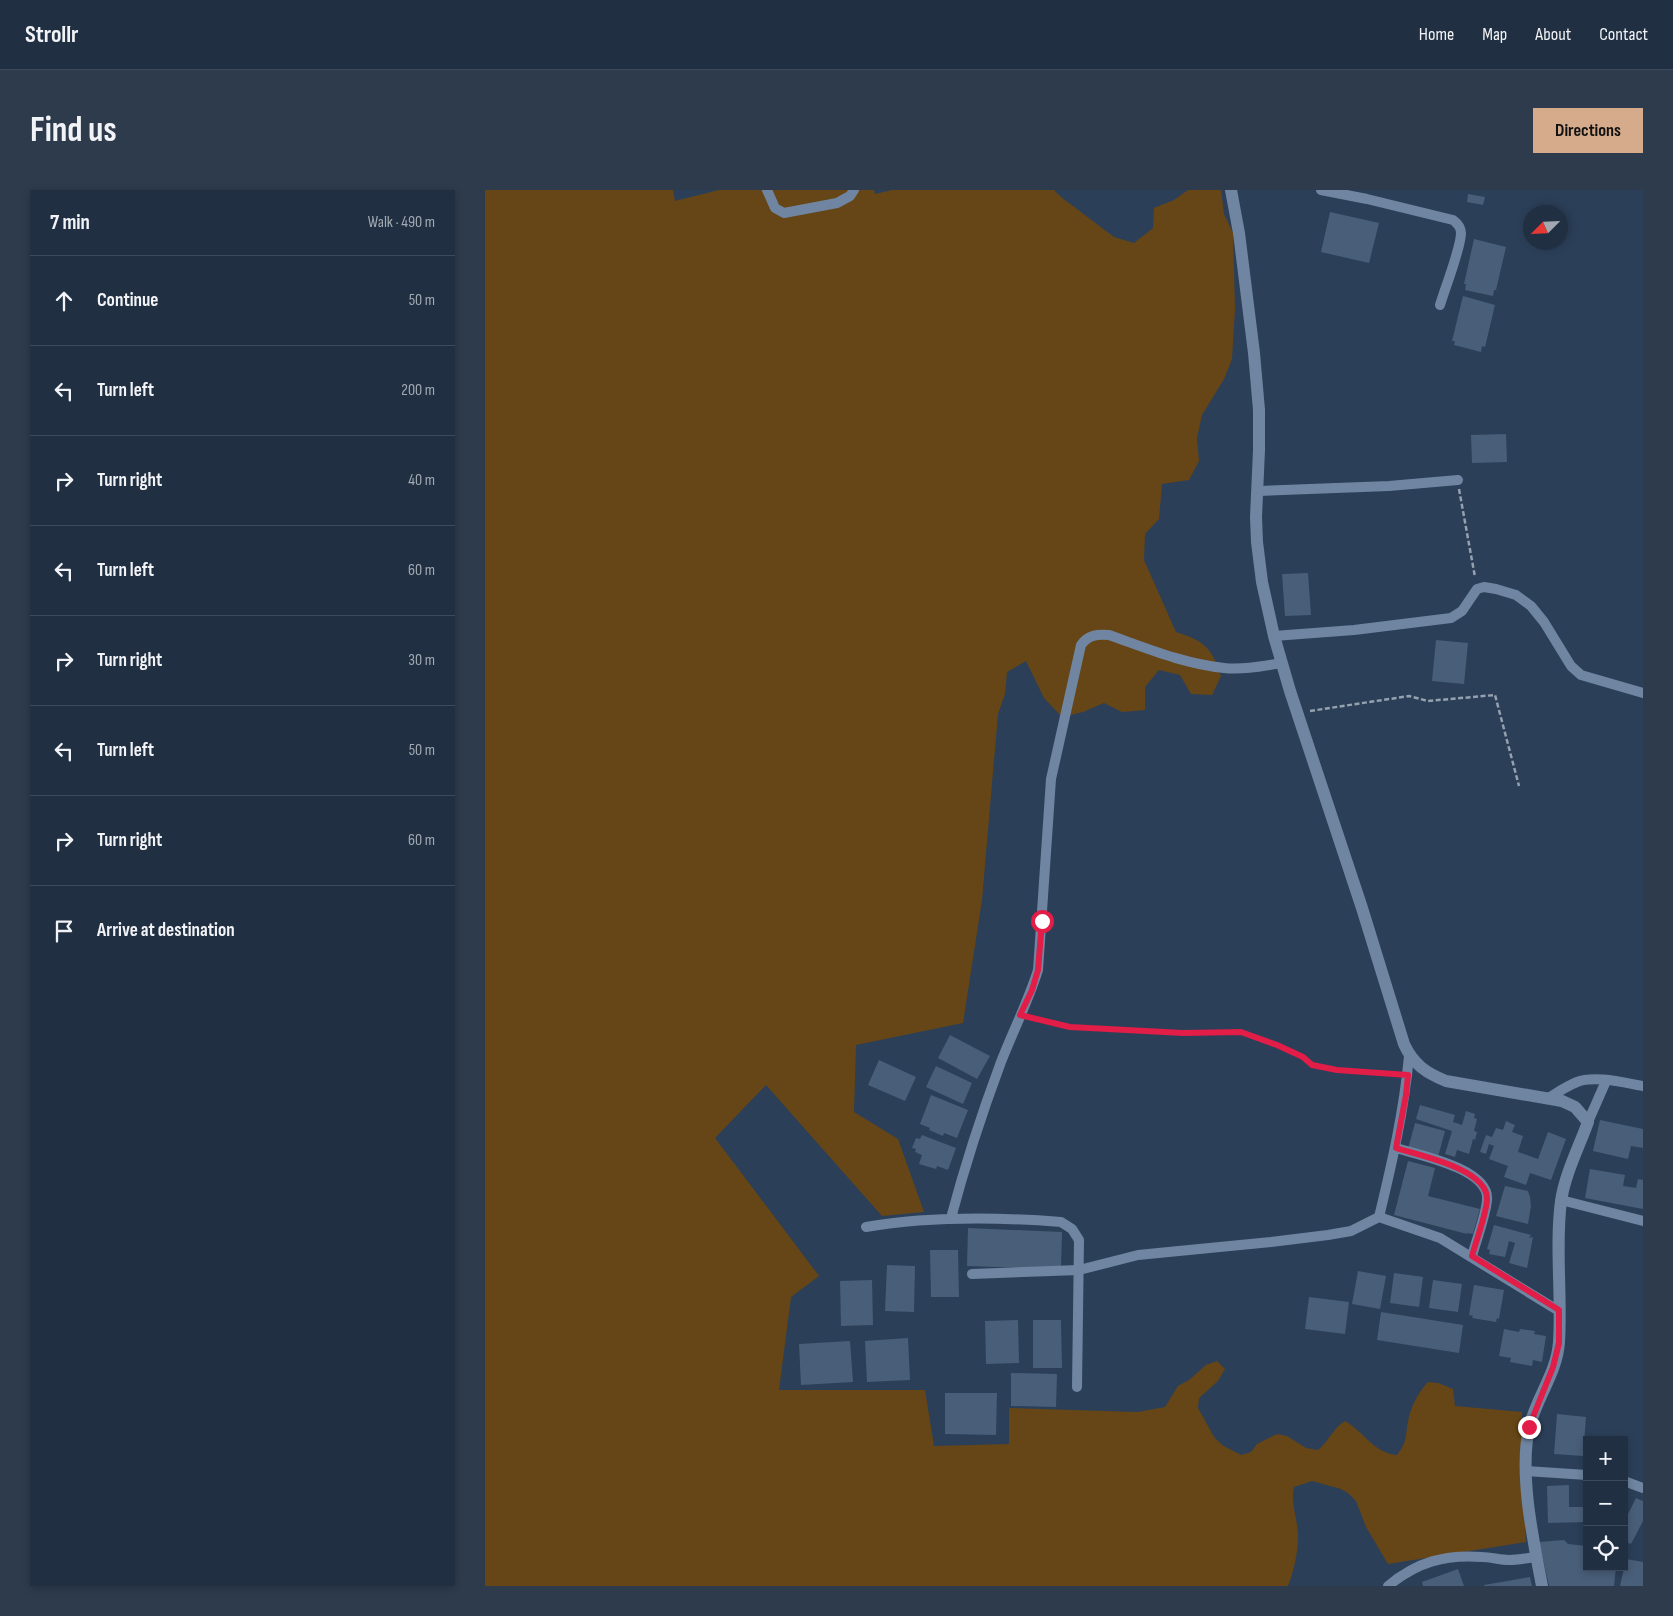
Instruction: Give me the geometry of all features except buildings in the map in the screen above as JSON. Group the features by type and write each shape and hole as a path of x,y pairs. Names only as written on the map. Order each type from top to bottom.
{"street":[{"path":"767,190 775,208 784,213 837,203 850,196 855,190"},
{"path":"1231,190 1243,261 1259,410 1256,517 1262,582 1274,636 1297,713 1409,1056 1417,1066 1431,1075 1446,1081 1562,1100 1575,1107 1588,1122"},
{"path":"1321,190 1453,220 1458,224 1461,232 1458,248 1440,305"},
{"path":"1258,491 1389,486 1458,480"},
{"path":"1274,636 1354,630 1451,618 1462,611 1477,589 1484,587 1517,595 1531,606 1544,622 1571,666 1581,675 1643,693"},
{"path":"951,1218 983,1113 1020,1015 1032,990 1038,970 1051,779 1074,669 1081,645 1084,640 1097,634 1109,635 1191,662 1224,668 1253,668 1282,663"},
{"path":"1379,1217 1396,1148 1406,1095 1409,1056"},
{"path":"1550,1097 1577,1082 1591,1080 1643,1086"},
{"path":"1542,1586 1527,1493 1526,1448 1529,1427 1553,1367 1559,1343 1561,1200 1588,1122 1606,1081"},
{"path":"1396,1148 1447,1163 1470,1173 1484,1188 1487,1199 1472,1256"},
{"path":"1561,1200 1643,1220"},
{"path":"973,1274 1079,1270 1138,1255 1327,1235 1351,1230 1379,1217 1440,1238 1559,1310"},
{"path":"866,1227 901,1221 951,1218 1061,1222 1072,1229 1079,1240 1077,1387"},
{"path":"1526,1471 1583,1475"},
{"path":"1628,1482 1643,1488"},
{"path":"1388,1586 1404,1573 1433,1560 1455,1556 1508,1560 1536,1557"}],"path":[{"path":"1458,480 1477,589"},
{"path":"1297,713 1409,696 1428,701 1495,695 1519,786"},
{"path":"1020,1015 1070,1027 1183,1033 1241,1032 1303,1057 1312,1065 1337,1070 1408,1075"}],"shaded area":[{"path":"485,190 673,190 675,201 719,190 874,190 875,194 892,190 1054,190 1114,237 1134,243 1153,228 1154,208 1174,200 1188,190 1221,190 1224,214 1233,233 1235,309 1232,359 1224,379 1202,415 1197,438 1199,461 1189,480 1162,484 1159,519 1145,534 1144,560 1176,632 1201,643 1214,658 1221,676 1212,695 1191,694 1180,675 1159,670 1145,687 1145,710 1122,712 1104,703 1083,712 1062,717 1044,698 1026,661 1007,672 1005,694 998,714 982,900 963,1023 856,1045 854,1112 898,1139 924,1212 882,1216 766,1085 715,1138 819,1276 791,1297 779,1390 925,1390 934,1446 1009,1444 1009,1408 1138,1412 1165,1407 1178,1386 1189,1380 1206,1365 1217,1361 1225,1369 1218,1381 1199,1398 1198,1408 1214,1437 1222,1445 1241,1455 1251,1452 1257,1444 1277,1434 1287,1436 1306,1448 1318,1450 1337,1427 1345,1421 1375,1446 1397,1455 1405,1441 1409,1417 1416,1398 1428,1382 1438,1383 1453,1389 1455,1406 1522,1412 1521,1455 1526,1542 1388,1564 1366,1527 1356,1501 1341,1489 1312,1481 1294,1487 1293,1499 1298,1542 1288,1586 485,1586"}],"route":[{"path":"1042,921 1038,970 1032,990 1020,1015 1070,1027 1183,1033 1241,1032 1303,1057 1312,1065 1337,1070 1408,1075 1396,1148 1447,1163 1470,1173 1484,1188 1487,1199 1472,1256 1559,1310 1559,1343 1553,1367 1529,1427"}]}
